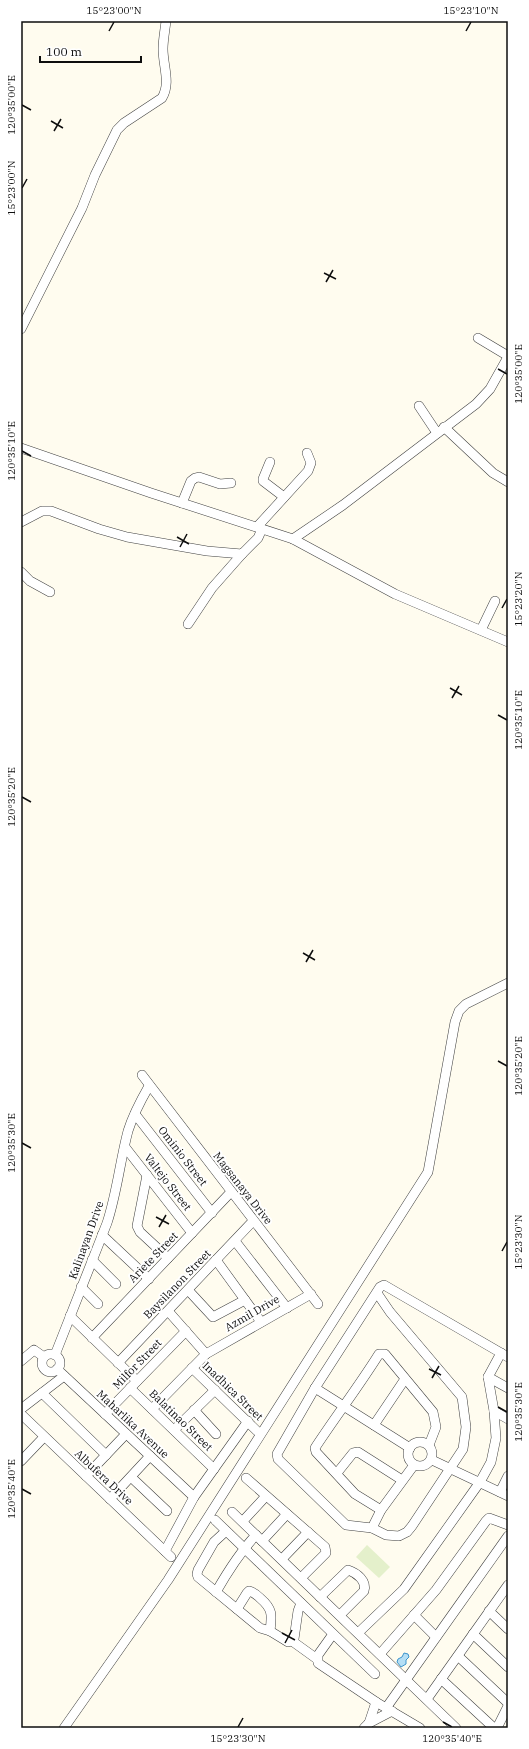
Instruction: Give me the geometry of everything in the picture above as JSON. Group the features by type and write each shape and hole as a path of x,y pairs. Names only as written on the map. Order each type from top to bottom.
{"street":[{"path":"21,329 82,208 95,175 117,130 124,123 159,101 165,92 166,79 163,50 166,21"},
{"path":"293,539 343,505 485,395 508,356 478,338"},
{"path":"418,406 441,430 493,474 508,482"},
{"path":"21,448 293,539 395,594 508,642"},
{"path":"188,624 212,588 258,538 259,528 311,466 307,453"},
{"path":"270,462 262,479 284,497"},
{"path":"182,503 191,481 195,478 199,477 220,484 231,483"},
{"path":"21,522 42,512 51,511 99,529 127,537 207,551 242,554"},
{"path":"21,572 30,581 50,592"},
{"path":"481,630 495,601"},
{"path":"64,1728 168,1580 428,1172 455,1022 459,1011 466,1004 508,983"},
{"name":"Magsanaya Drive","path":"142,1075 318,1304"},
{"name":"Kalinayan Drive","path":"55,1355 113,1206 125,1147 135,1114 149,1086"},
{"name":"Ominio Street","path":"135,1114 212,1213"},
{"name":"Valtejo Street","path":"125,1147 192,1232"},
{"path":"147,1175 137,1226 140,1232 168,1258"},
{"name":"Ariete Street","path":"92,1338 231,1192"},
{"name":"Baysilanon Street","path":"118,1363 253,1221"},
{"path":"102,1235 148,1278"},
{"path":"235,1241 287,1308"},
{"path":"92,1260 116,1284"},
{"path":"216,1260 261,1322"},
{"path":"358,1633 404,1589 480,1482 491,1462 496,1438 494,1412 488,1377 504,1355 384,1285 380,1287 315,1388 279,1450 278,1459 346,1524 372,1528 386,1535 400,1536 407,1532 451,1469 463,1449 466,1427 462,1397 390,1312 377,1293"},
{"path":"81,1287 98,1304"},
{"path":"188,1290 213,1317 245,1300"},
{"name":"Azmil Drive","path":"152,1409 206,1354 310,1294"},
{"path":"168,1311 206,1354"},
{"path":"70,1316 137,1381"},
{"name":"Milfor Street","path":"105,1414 186,1331"},
{"path":"23,1357 34,1350 44,1358"},
{"path":"21,1409 42,1393 61,1372 60,1361 55,1355 50,1354 44,1358 42,1363 44,1368 52,1372 61,1372"},
{"path":"381,1510 355,1494 337,1472 316,1452 315,1448 343,1406 362,1382 379,1354 385,1354 434,1412 436,1427 429,1446"},
{"name":"Inadhica Street","path":"192,1368 257,1431"},
{"name":"Maharlika Avenue","path":"61,1372 194,1497"},
{"path":"488,1377 508,1388"},
{"path":"374,1425 405,1379"},
{"name":"Balatinao Street","path":"130,1388 214,1469"},
{"path":"315,1388 410,1448"},
{"path":"174,1430 215,1390"},
{"path":"42,1393 106,1455"},
{"path":"194,1410 216,1434"},
{"path":"494,1412 508,1419"},
{"name":"Albufera Drive","path":"21,1414 168,1554 194,1497"},
{"path":"194,1497 248,1421"},
{"path":"86,1476 126,1434"},
{"path":"21,1461 44,1437"},
{"path":"425,1442 429,1446 433,1452 432,1460 427,1465 420,1467 414,1465 409,1460 408,1454 410,1448 414,1444 425,1442"},
{"path":"337,1472 353,1453 358,1452 402,1480"},
{"path":"110,1499 150,1456"},
{"path":"432,1460 504,1494 508,1476"},
{"path":"372,1528 381,1510 414,1465"},
{"path":"130,1477 166,1511"},
{"path":"246,1478 327,1550 326,1553 302,1578"},
{"path":"243,1522 266,1496"},
{"path":"232,1512 456,1728"},
{"path":"216,1592 230,1567 244,1548 259,1538 287,1514"},
{"path":"380,1654 436,1590 489,1518 508,1525"},
{"path":"214,1520 375,1674"},
{"path":"226,1531 214,1542 197,1574 198,1578 260,1628 270,1631 288,1642 292,1641 317,1659 318,1663 376,1702 420,1728"},
{"path":"282,1560 308,1532"},
{"path":"367,1726 389,1710 406,1680 508,1536"},
{"path":"320,1597 348,1570 364,1581 366,1586 364,1591 340,1615"},
{"path":"427,1699 489,1611 507,1589"},
{"path":"237,1609 247,1593 253,1592 269,1606 271,1612 270,1631"},
{"path":"292,1641 301,1603"},
{"path":"489,1611 508,1629"},
{"path":"414,1615 436,1637"},
{"path":"317,1659 318,1655 333,1634"},
{"path":"473,1634 508,1667"},
{"path":"458,1656 508,1703"},
{"path":"441,1679 495,1728 508,1706"},
{"path":"367,1726 376,1702"}],"green space":[{"path":"367,1545 390,1567 379,1578 356,1557"}],"water":[{"path":"404,1653 408,1654 409,1657 406,1660 406,1664 401,1667 397,1662"}]}
